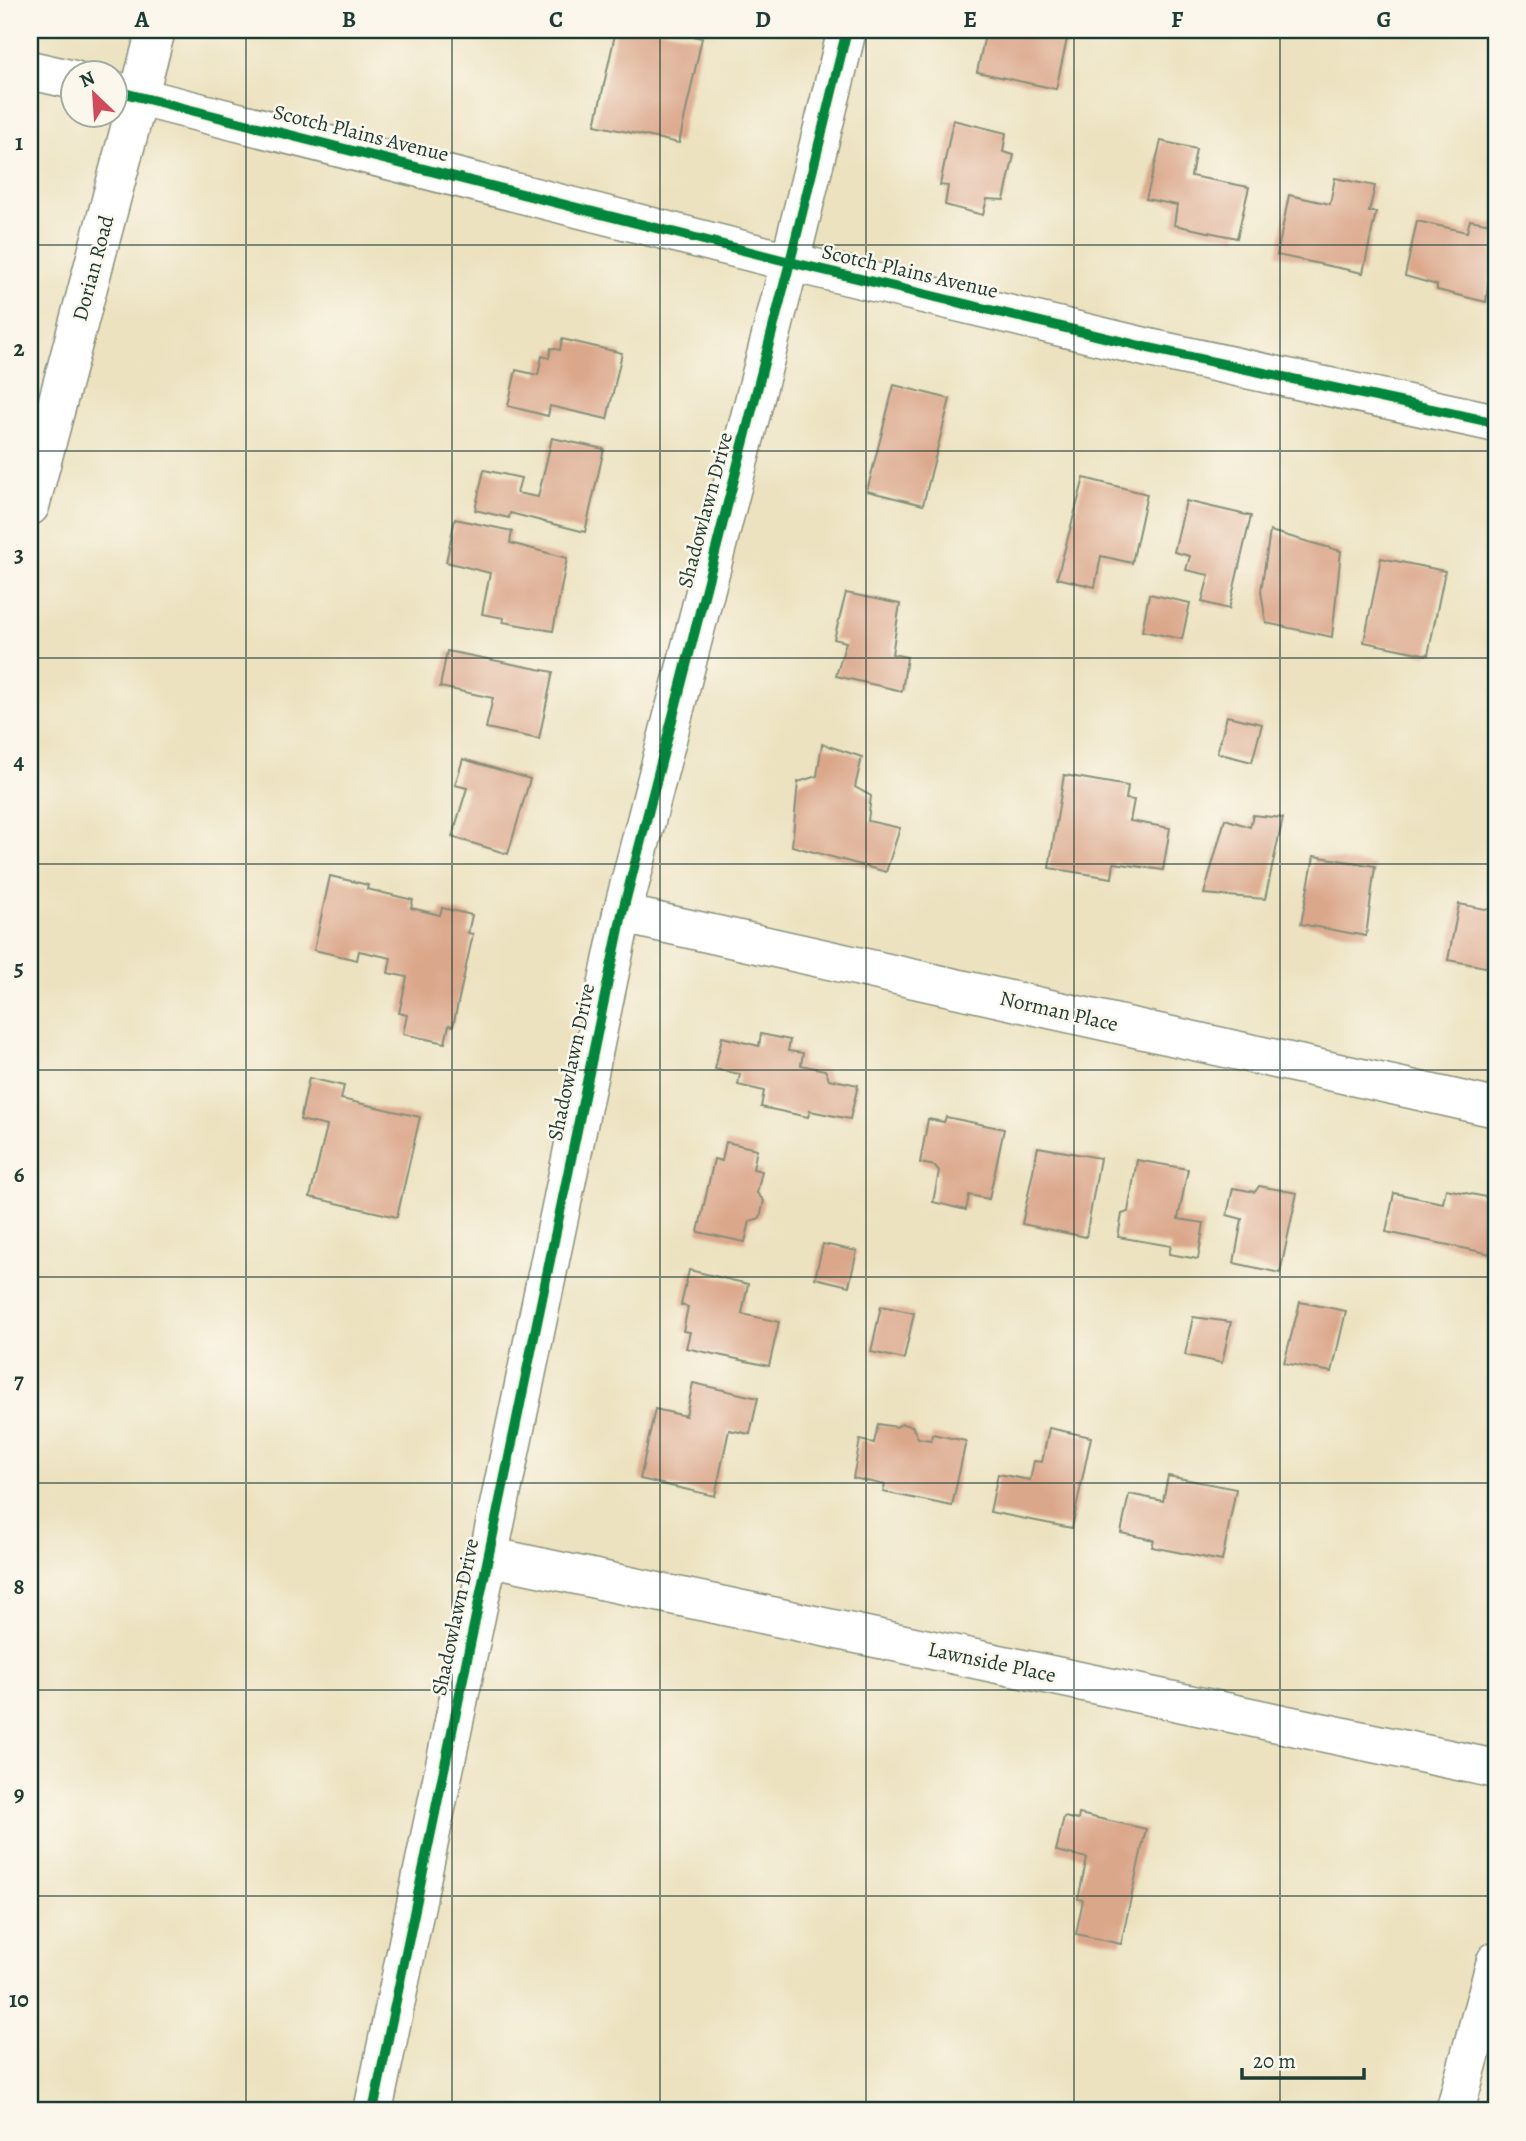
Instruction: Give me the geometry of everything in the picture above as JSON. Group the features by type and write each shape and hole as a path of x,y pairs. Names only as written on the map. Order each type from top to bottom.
{"street":[{"name":"Dorian Road","path":"130,86 156,30"},
{"name":"Shadowlawn Drive","path":"373,2111 622,914 847,30"},
{"path":"30,70 60,77"},
{"name":"Scotch Plains Avenue","path":"130,94 790,262 1149,348 1496,423"},
{"name":"Dorian Road","path":"30,506 118,130"},
{"name":"Norman Place","path":"622,914 1496,1108"},
{"name":"Lawnside Place","path":"487,1556 1496,1769"},
{"path":"1455,2111 1496,1961"}],"building":[{"path":"616,30 664,30 702,38 679,143 595,125"},
{"path":"986,30 1069,30 1056,89 977,72"},
{"path":"953,120 1006,133 1003,152 1014,155 1004,200 987,199 983,215 945,205 948,186 940,185"},
{"path":"1161,141 1196,149 1191,176 1249,187 1237,238 1174,225 1177,205 1146,199"},
{"path":"1335,178 1375,186 1369,212 1376,212 1363,273 1277,255 1289,195 1330,204"},
{"path":"1470,220 1496,225 1486,302 1437,290 1437,285 1405,276 1417,221 1467,232"},
{"path":"562,339 622,353 607,419 550,406 548,416 508,406 516,370 538,375 542,356 549,358 551,348 560,350"},
{"path":"894,385 950,399 923,505 867,491"},
{"path":"552,438 604,449 585,532 510,513 509,518 475,510 484,470 521,478 517,493 538,497"},
{"path":"1084,478 1147,494 1132,563 1101,556 1095,587 1057,578"},
{"path":"1186,501 1251,516 1229,609 1202,602 1209,575 1186,570 1190,556 1174,552"},
{"path":"455,519 512,531 510,543 567,558 553,631 503,622 504,618 482,614 490,573 446,562"},
{"path":"1270,531 1341,551 1332,637 1266,623 1261,591"},
{"path":"1381,558 1445,571 1428,655 1364,642"},
{"path":"846,593 900,604 892,654 907,657 902,691 836,676 846,642 834,639"},
{"path":"1149,594 1190,603 1182,639 1142,631"},
{"path":"447,651 553,672 539,739 486,728 493,698 440,687"},
{"path":"1227,716 1262,724 1252,762 1217,753"},
{"path":"822,744 862,757 855,787 871,796 868,821 900,828 886,872 792,846 798,782 817,776"},
{"path":"463,759 530,779 508,854 452,837 467,788 455,785"},
{"path":"1064,775 1128,786 1126,799 1134,800 1130,821 1170,828 1163,870 1114,863 1112,878 1049,868"},
{"path":"1253,815 1283,818 1265,899 1204,894 1225,819 1250,827"},
{"path":"1314,856 1375,866 1366,936 1301,924"},
{"path":"330,876 368,885 367,889 413,900 411,908 440,915 442,908 472,915 468,933 473,934 453,1026 449,1025 445,1043 403,1034 407,1015 399,1013 407,977 388,973 391,958 359,951 357,960 314,950"},
{"path":"1459,904 1496,911 1496,969 1448,960"},
{"path":"761,1034 790,1040 788,1051 803,1053 801,1065 825,1070 829,1079 858,1085 850,1119 810,1111 808,1117 761,1107 764,1091 738,1085 740,1074 715,1069 722,1037 759,1046"},
{"path":"309,1078 344,1086 341,1099 420,1117 397,1217 310,1197 327,1126 300,1120"},
{"path":"946,1117 1004,1129 989,1199 969,1195 966,1210 933,1202 939,1171 935,1166 920,1163 928,1119 944,1122"},
{"path":"726,1142 757,1149 753,1169 762,1171 757,1193 764,1201 760,1218 750,1221 745,1242 698,1232 714,1159 722,1161"},
{"path":"1038,1147 1100,1158 1086,1237 1022,1224"},
{"path":"1137,1160 1188,1169 1178,1219 1204,1223 1198,1259 1169,1254 1171,1246 1118,1237 1122,1214 1128,1212"},
{"path":"1259,1186 1297,1193 1280,1273 1234,1263 1242,1219 1227,1215 1233,1188 1255,1192"},
{"path":"1446,1189 1496,1199 1496,1255 1386,1232 1394,1193 1443,1203"},
{"path":"823,1244 857,1251 849,1286 815,1278"},
{"path":"689,1270 748,1284 742,1314 779,1322 769,1366 686,1348 690,1332 683,1331 688,1307 681,1305"},
{"path":"1300,1302 1346,1311 1332,1372 1284,1363"},
{"path":"881,1306 914,1313 904,1359 871,1352"},
{"path":"1193,1317 1231,1322 1222,1363 1185,1355"},
{"path":"693,1383 758,1398 750,1434 729,1430 715,1496 640,1479 655,1409 686,1416"},
{"path":"878,1424 912,1426 918,1438 931,1440 932,1434 966,1441 952,1506 883,1492 885,1485 853,1478 860,1440 874,1443"},
{"path":"1049,1428 1091,1437 1072,1528 990,1512 998,1474 1030,1480 1034,1461 1042,1462"},
{"path":"1168,1476 1236,1489 1222,1561 1152,1547 1154,1540 1121,1533 1129,1494 1163,1501"},
{"path":"1079,1814 1146,1829 1121,1944 1076,1934 1083,1900 1078,1899 1087,1858 1056,1851 1064,1817 1078,1820"}],"cycle path":[{"path":"373,2111 622,914 847,30"},
{"path":"130,95 790,262 1149,348 1496,423"}]}
